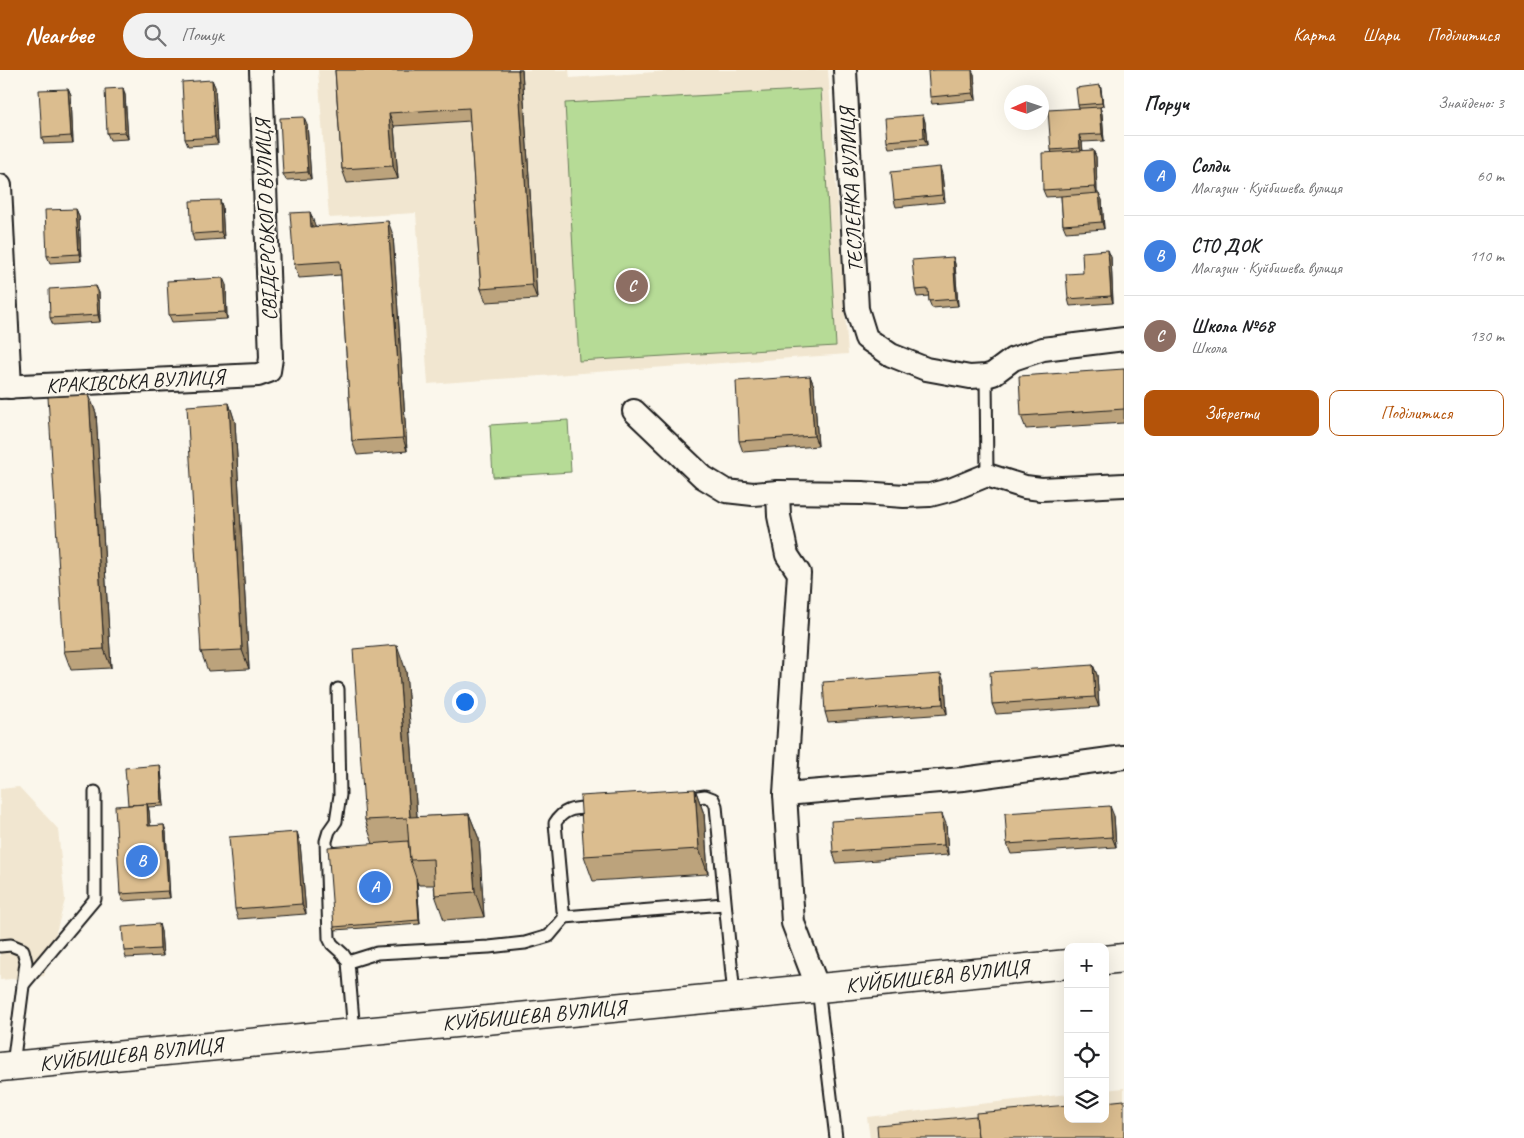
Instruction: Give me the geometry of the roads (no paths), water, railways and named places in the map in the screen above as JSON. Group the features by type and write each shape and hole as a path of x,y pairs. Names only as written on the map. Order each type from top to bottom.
{"main road":[{"path":"1109,960 1124,958"},
{"name":"КУЙБИШЕВА ВУЛИЦЯ","path":"7,1066 1064,964"}],"street":[{"name":"СВІДЕРСЬКОГО ВУЛИЦЯ","path":"261,70 271,358 269,370"},
{"name":"ТЕСЛЕНКА ВУЛИЦЯ","path":"845,70 857,309 866,338 892,356 926,370 970,377 986,376"},
{"path":"0,186 5,387"},
{"path":"986,376 993,374 1013,359 1043,349 1124,339"},
{"name":"КРАКІВСЬКА ВУЛИЦЯ","path":"5,387 258,375 269,370"},
{"path":"634,411 703,477 726,491 753,494 778,492 862,493 904,496 930,495 954,489 986,475 1026,487 1041,489 1124,485"},
{"path":"778,492 779,516 787,556 798,573 786,794 793,923 818,988"},
{"path":"786,794 963,779 1124,757"}],"lane":[{"path":"986,376 986,475"},
{"path":"338,690 340,795 336,821 329,831 326,841 327,912 329,938 348,962 354,1032"},
{"path":"23,985 95,899 95,792"},
{"path":"676,799 705,796 713,799 716,806 734,996"},
{"path":"565,917 555,823 559,816 567,810 606,806"},
{"path":"348,962 377,953 489,947 525,943 549,936 565,917 724,904"},
{"path":"0,946 11,945 23,950 26,962 7,1066"},
{"path":"818,988 836,1138"}],"place":[{"name":"Школа №68","path":"632,286"},
{"name":"СТО ДОК","path":"142,861"},
{"name":"Солди","path":"375,887"}]}
